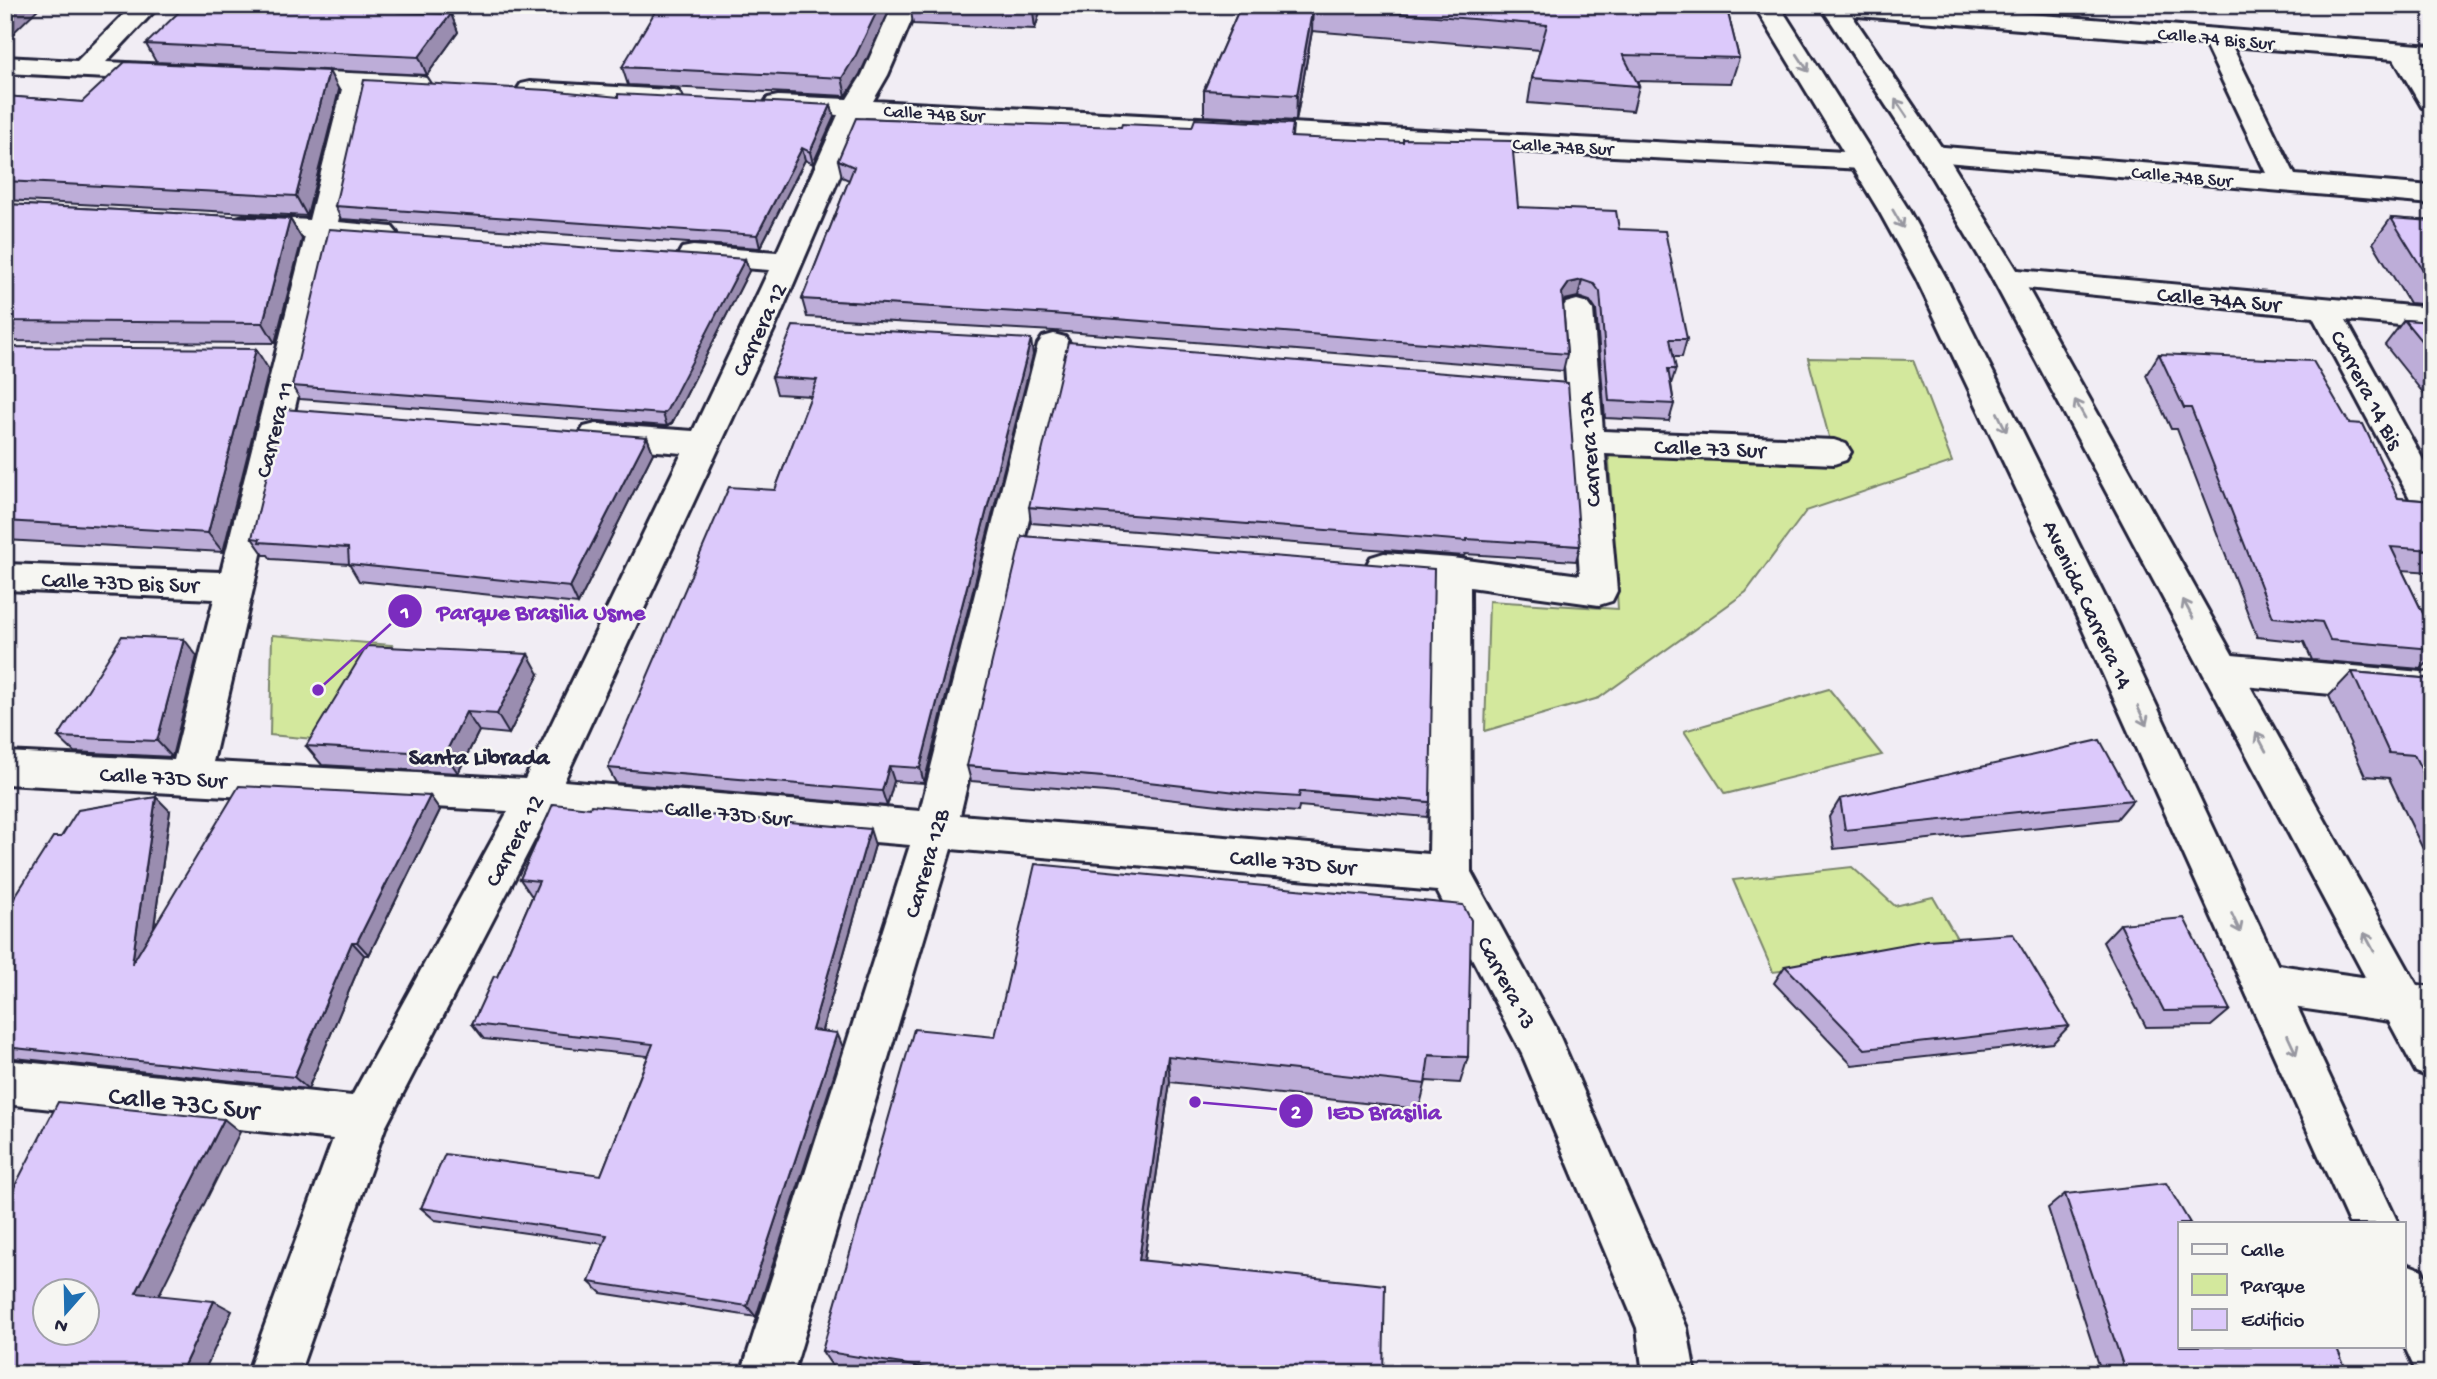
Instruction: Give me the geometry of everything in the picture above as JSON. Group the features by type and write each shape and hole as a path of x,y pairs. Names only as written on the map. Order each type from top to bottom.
{"street":[{"path":"84,69 148,5"},
{"name":"Carrera 12","path":"274,1374 363,1121 537,796 705,443 773,328 789,262 855,108 875,75 906,5"},
{"name":"Avenida Carrera 14","path":"1766,5 1863,161 1931,278 2098,621 2374,1222"},
{"path":"1833,6 1932,154 2007,278 2221,669 2417,1005 2432,1057"},
{"name":"Calle 74 Bis Sur","path":"1833,6 2432,54"},
{"path":"2215,37 2285,183"},
{"path":"2403,52 2432,101"},
{"path":"5,65 193,74"},
{"path":"261,77 440,86"},
{"name":"Carrera 11","path":"190,777 235,586 291,412 277,357 321,229 357,81"},
{"path":"509,89 689,99"},
{"name":"Calle 74B Sur","path":"758,102 1863,161"},
{"name":"Calle 74B Sur","path":"1932,154 2432,195"},
{"path":"211,223 404,235"},
{"path":"665,253 789,262"},
{"name":"Calle 74A Sur","path":"2007,278 2432,318"},
{"name":"Carrera 14 Bis","path":"2324,308 2432,508"},
{"name":"Carrera 13A","path":"1452,571 1599,591 1587,442 1569,385 1577,310"},
{"name":"Carrera 12B","path":"767,1374 936,830 1022,537 1055,344"},
{"path":"567,433 705,443"},
{"name":"Calle 73 Sur","path":"1587,442 1834,452"},
{"path":"1355,563 1452,571"},
{"name":"Carrera 13","path":"1452,571 1450,874 1540,1043 1662,1328 1669,1374"},
{"name":"Calle 73D Bis Sur","path":"5,577 235,586"},
{"path":"2221,669 2432,688"},
{"name":"Calle 73D Sur","path":"5,768 537,796 1450,874"},
{"path":"2264,983 2417,1005"},
{"name":"Calle 73C Sur","path":"5,1082 363,1121"},
{"path":"2406,1292 2432,1349"}],"green space":[{"path":"1808,358 1913,360 1952,462 1806,511 1746,592 1599,698 1485,731 1489,601 1618,609 1608,443 1833,452"},
{"path":"272,635 392,645 336,741 270,735"},
{"path":"1829,689 1882,755 1725,794 1684,731"},
{"path":"1852,867 1895,906 1933,897 1962,947 1773,972 1733,880"}],"building":[{"path":"186,5 403,5 398,12 451,14 419,57 146,44"},
{"path":"659,5 880,5 842,78 622,67"},
{"path":"910,5 1035,5 1033,11"},
{"path":"1241,5 1726,5 1739,58 1623,55 1639,86 1532,78 1547,25 1313,6 1297,95 1204,90"},
{"path":"125,62 329,71 296,196 5,181 5,96 82,102"},
{"path":"364,80 548,90 618,97 618,94 831,105 810,152 802,148 757,235 335,206"},
{"path":"856,118 1121,127 1122,124 1192,127 1195,119 1293,124 1291,137 1403,142 1403,139 1512,141 1518,207 1616,211 1619,229 1665,231 1687,339 1670,339 1676,369 1668,369 1674,404 1609,401 1600,292 1594,284 1582,280 1569,283 1562,293 1567,354 1052,314 802,299 854,167 838,160"},
{"path":"5,204 290,219 263,323 5,321"},
{"path":"2391,218 2432,221 2432,279 2428,278"},
{"path":"329,229 745,259 663,414 292,386"},
{"path":"2404,320 2432,322 2432,354"},
{"path":"793,326 1031,339 920,768 889,766 882,791 608,768 729,487 775,490 817,380 772,377"},
{"path":"1068,342 1568,383 1580,546 1467,541 1029,507"},
{"path":"5,347 256,349 208,533 5,521"},
{"path":"2159,354 2313,361 2349,423 2363,424 2398,498 2432,501 2432,550 2391,547 2432,632 2432,649 2330,640 2322,622 2273,617 2191,408 2184,408"},
{"path":"283,409 647,437 570,587 349,564 348,548 259,542 260,539 252,538"},
{"path":"1022,536 1434,569 1430,802 1300,791 1299,797 1254,794 1104,777 967,766"},
{"path":"122,636 184,639 157,741 58,737"},
{"path":"367,646 528,654 497,714 466,712 445,754 306,746"},
{"path":"2352,672 2432,679 2432,790 2414,755 2389,753"},
{"path":"2100,740 2133,800 1845,830 1840,799"},
{"path":"239,786 430,796 357,942 352,942 294,1077 5,1047 5,912 53,837 61,837 78,810 156,797 132,964"},
{"path":"553,804 870,829 812,1030 837,1033 747,1306 589,1282 607,1235 421,1208 445,1154 601,1175 653,1044 472,1024 494,976 497,977 539,881 520,879"},
{"path":"1035,864 1463,905 1471,920 1468,1057 1429,1055 1425,1084 1168,1056 1139,1260 1385,1285 1383,1374 1085,1374 1046,1370 1045,1374 963,1374 822,1351 914,1029 995,1037"},
{"path":"2184,918 2230,1010 2164,1011 2120,924"},
{"path":"2013,934 2069,1026 1865,1049 1785,966 1927,940"},
{"path":"58,1102 224,1119 136,1293 214,1301 180,1374 5,1374 5,1205"},
{"path":"2166,1183 2189,1222 2178,1222 2178,1348 2337,1348 2348,1374 2126,1374 2065,1194"}],"place":[{"name":"Parque Brasilia Usme","path":"318,690"},
{"name":"IED Brasilia","path":"1195,1102"}],"district":[{"name":"Santa Librada","path":"479,756"}]}
